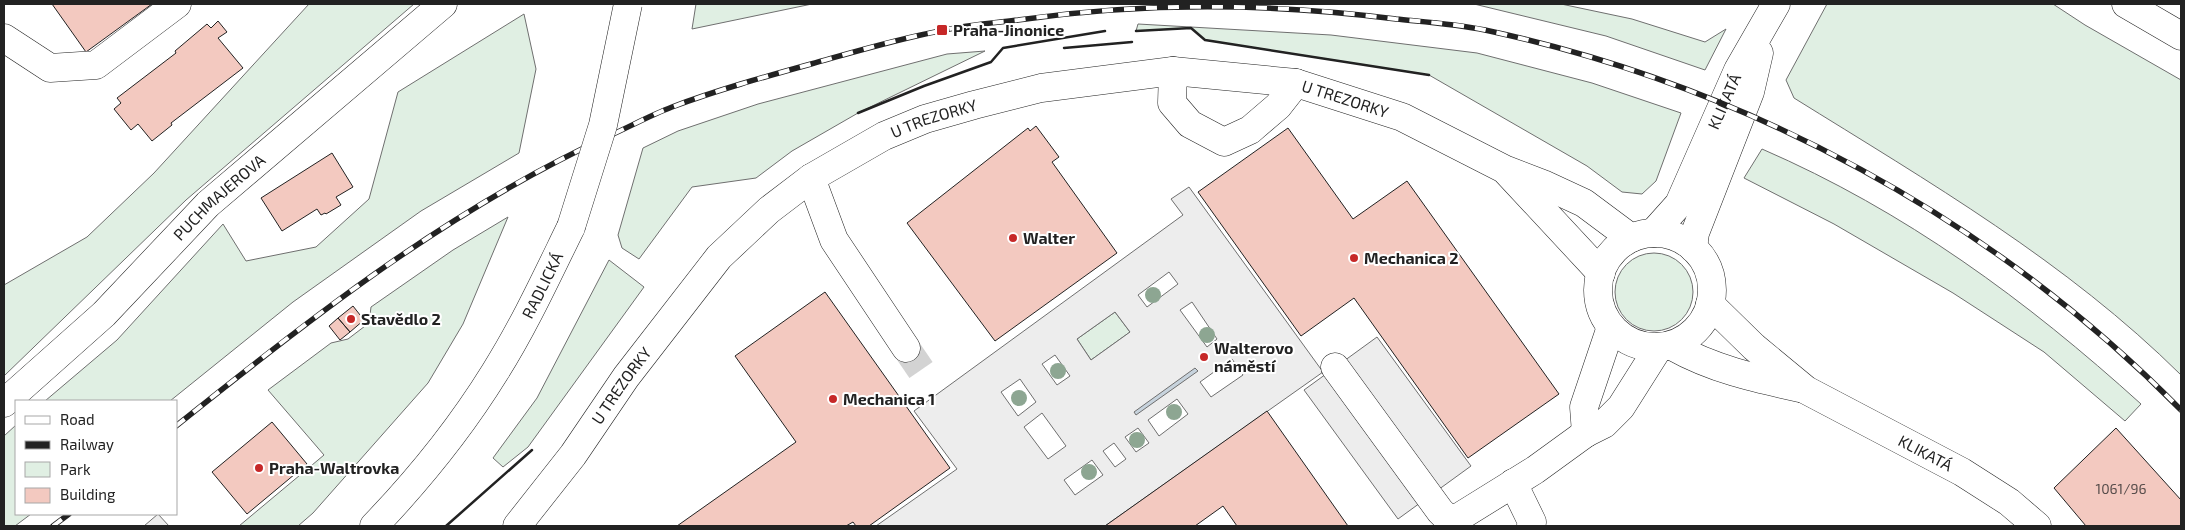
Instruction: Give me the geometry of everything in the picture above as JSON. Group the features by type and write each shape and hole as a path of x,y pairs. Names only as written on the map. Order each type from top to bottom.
{"street":[{"path":"4,38 50,68 96,65 177,4"},
{"name":"PUCHMAJEROVA","path":"4,403 104,314 208,204 443,4"},
{"name":"RADLICKÁ","path":"374,526 429,464 464,419 496,371 535,300 571,227 603,125 618,62 628,4"},
{"path":"2126,4 2181,36"},
{"name":"KLIKATÁ","path":"1772,12 1738,70 1680,204 1642,236 1618,247 1607,259 1600,273 1597,292 1601,311 1611,327 1625,339 1641,346 1665,346 1739,375 1806,390"},
{"name":"KLIKATÁ","path":"1693,248 1695,234 1750,92 1772,12"},
{"path":"1173,71 1172,103 1190,124 1224,142 1250,130 1278,106 1296,83"},
{"name":"U TREZORKY","path":"517,526 573,455 626,377 719,257 769,210 811,178 884,136 925,119 974,105 1041,88 1173,71 1296,83 1402,117 1504,169 1584,203 1642,236"},
{"name":"U TREZORKY","path":"1504,169 1600,273"},
{"path":"811,178 834,240 906,348"},
{"path":"1335,367 1429,497 1445,516 1456,519 1574,443 1586,433 1604,424 1622,407 1665,346 1686,338 1698,328 1710,304 1710,279 1707,267 1693,248 1681,240 1667,235 1642,236"},
{"name":"KLIKATÁ","path":"1710,304 1754,347 1806,390 1962,472 2009,502 2037,526"},
{"path":"1586,433 1584,407 1611,327"},
{"path":"1513,483 1532,522 1531,526"}],"green space":[{"path":"309,4 414,4 186,200 4,376 4,285 87,237 154,173"},
{"path":"696,4 812,4 692,29"},
{"path":"1474,4 1561,4 1632,19 1705,42 1726,29 1705,70 1606,36"},
{"path":"1827,4 2053,4 2085,25 2181,80 2181,375 2137,334 2044,260 1946,193 1794,98 1786,80"},
{"path":"524,14 536,69 519,153 421,211 293,302 171,400 46,400 117,340 223,224 246,261 316,247 369,199 398,92"},
{"path":"1138,24 1331,35 1477,53 1592,83 1681,113 1656,181 1642,194 1622,192 1587,166 1429,75 1205,40 1191,28 1136,31"},
{"path":"985,51 858,113 792,151 756,178 692,187 639,259 622,248 618,235 643,148 678,131 758,104 947,54"},
{"path":"1762,149 1815,173 1865,200 1962,261 2053,329 2141,404 2125,421 2044,352 1953,293 1834,224 1744,178"},
{"path":"508,217 463,324 428,383 313,513 298,526 239,526 324,455 268,390 331,343 348,339 369,323 371,307 453,250"},
{"path":"1654,253 1669,256 1682,264 1690,277 1693,292 1690,307 1682,320 1669,328 1654,331 1639,328 1626,320 1618,307 1615,292 1618,277 1626,264 1639,256"},
{"path":"609,260 644,287 528,447 503,467 493,458 537,398"},
{"path":"1115,312 1130,332 1091,360 1077,339"},
{"path":"15,426 15,515 30,515 15,526 4,526 4,436"}],"shaded area":[{"name":"Walterovo náměstí","path":"1189,187 1323,372 1105,526 876,526 957,469 914,411 1183,215 1171,199","holes":["1169,272 1178,284 1147,307 1138,295","1192,302 1217,339 1207,347 1180,310","1115,312 1130,332 1091,360 1077,339","1055,355 1070,376 1057,385 1042,364","1232,359 1243,375 1211,397 1200,382","1020,379 1036,402 1018,416 1001,392","1177,399 1188,414 1159,436 1148,420","1042,413 1066,446 1048,459 1024,427","1138,428 1149,443 1136,452 1125,437","1114,443 1126,459 1115,467 1103,451","1092,460 1103,475 1075,495 1064,480"]},
{"path":"1377,337 1471,466 1398,519 1304,390"},
{"path":"1195,368 1198,371 1136,415 1134,412"},
{"path":"159,515 169,526 144,526"}],"building":[{"path":"52,4 152,4 86,52"},
{"path":"218,21 227,32 218,38 243,68 171,123 172,125 152,141 138,124 131,130 114,109 121,103 117,98 176,53 175,51 207,24 211,28"},
{"name":"Walter","path":"1036,126 1059,157 1052,162 1117,253 995,341 907,223 1028,128 1030,131"},
{"name":"Mechanica 2","path":"1288,128 1353,219 1407,181 1559,394 1468,458 1354,298 1301,336 1198,192"},
{"path":"332,153 353,187 336,197 341,205 321,215 317,209 282,231 261,198"},
{"name":"Mechanica 1","path":"825,292 950,468 869,526 856,526 853,522 846,526 677,526 796,442 735,356"},
{"name":"Stavědlo 2","path":"353,306 364,320 350,332 338,318"},
{"path":"338,318 350,332 340,340 329,326"},
{"path":"1267,411 1348,526 1237,526 1223,506 1195,526 1105,526"},
{"name":"Praha-Waltrovka","path":"272,422 307,464 247,514 212,472"},
{"path":"2116,428 2181,500 2181,526 2086,526 2054,488"}],"tunnel":[{"path":"906,348 921,370"}],"railway":[{"path":"178,424 331,305 439,231 494,196 552,164 664,110 776,74 892,42 950,29 1065,14 1112,10 1207,7 1301,10 1485,30 1582,55 1678,86 1771,124 1861,169 1947,221 2030,278 2108,341 2181,410"},
{"path":"53,526 68,515"}],"wall":[{"path":"1136,31 1191,28 1205,40 1429,75"},
{"path":"858,113 924,86 991,62 1003,48 1105,31"},
{"path":"1064,48 1132,42"},
{"path":"446,526 532,450"}],"place":[{"name":"Praha-Jinonice","path":"942,30"},
{"name":"Walter","path":"1013,238"},
{"name":"Mechanica 2","path":"1354,258"},
{"name":"Stavědlo 2","path":"351,319"},
{"name":"Walterovo náměstí","path":"1204,357"},
{"name":"Mechanica 1","path":"833,399"},
{"name":"Praha-Waltrovka","path":"259,468"}]}
